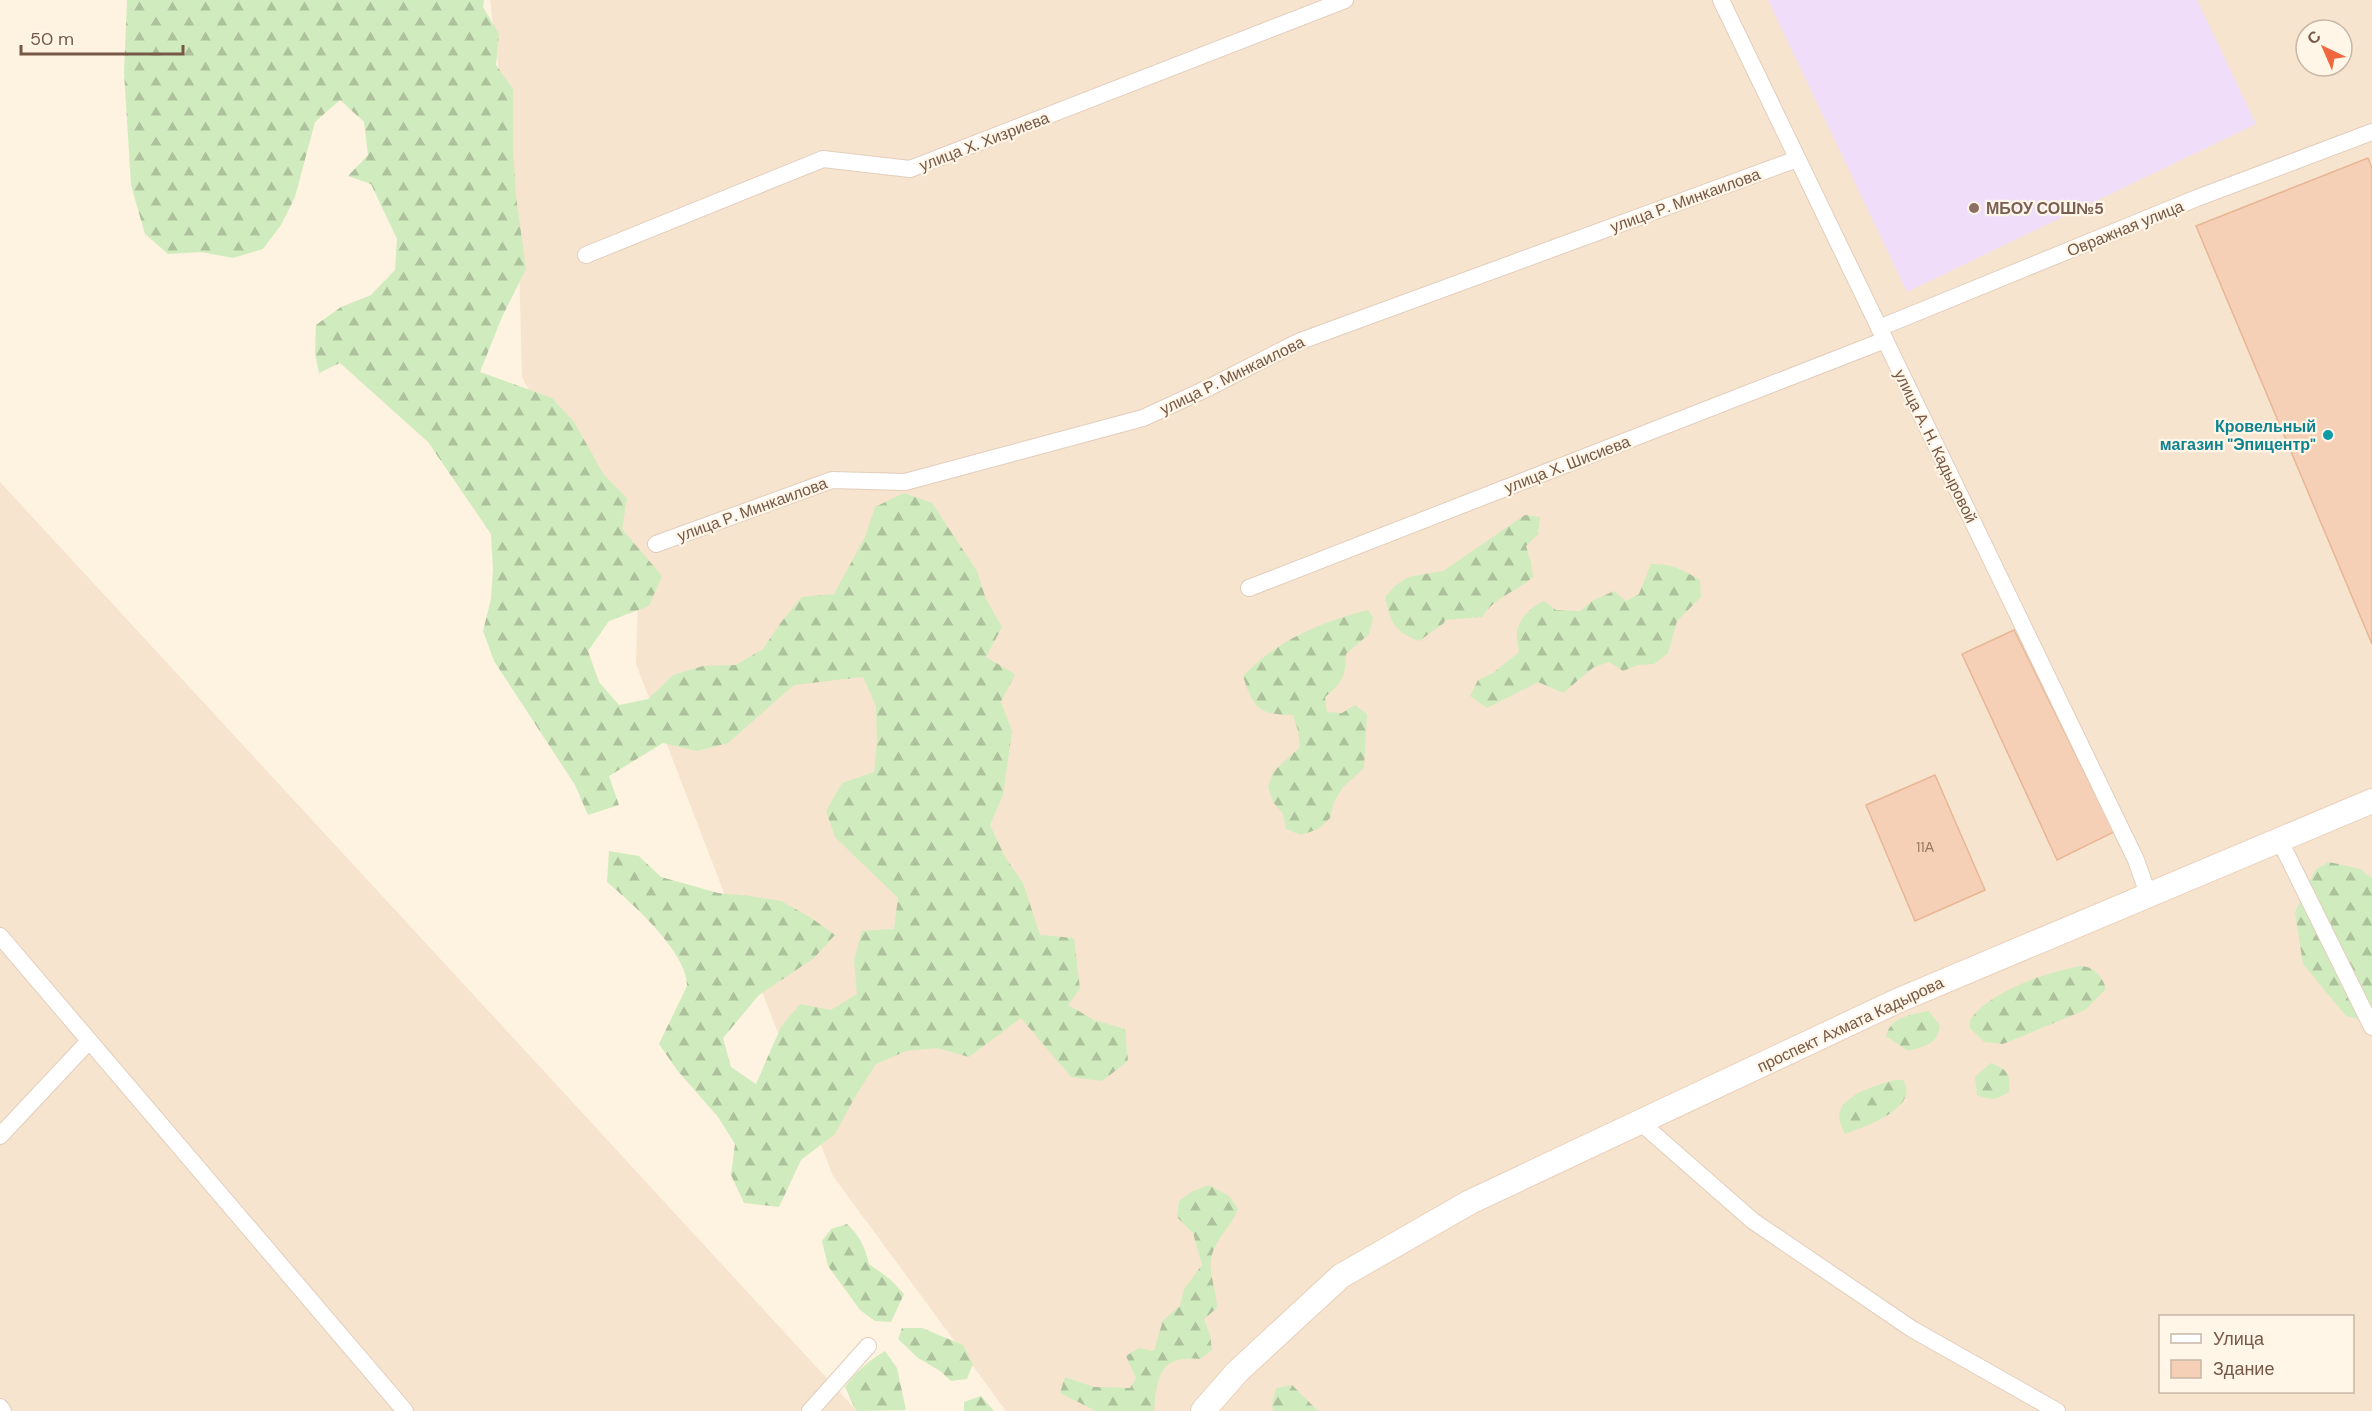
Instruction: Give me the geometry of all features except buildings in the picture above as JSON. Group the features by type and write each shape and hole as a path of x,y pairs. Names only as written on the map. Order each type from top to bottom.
{"street":[{"name":"улица Х. Хизриева","path":"586,255 823,159 910,170 1345,0"},
{"name":"улица А. Н. Кадыровой","path":"1721,0 2136,860 2148,894"},
{"name":"Овражная улица","path":"1882,334 2197,198 2372,132"},
{"name":"улица Р. Минкаилова","path":"656,544 832,480 904,482 1143,417 1210,387 1298,342 1797,159"},
{"name":"улица Х. Шисиева","path":"1249,588 1882,334"},
{"name":"проспект Ахмата Кадырова","path":"1203,1411 1237,1372 1341,1276 1470,1202 1897,1001 2372,801"},
{"path":"2279,839 2372,1027"},
{"path":"0,936 405,1411"},
{"path":"0,1136 90,1041"},
{"path":"1640,1122 1762,1227 1912,1329 2057,1411"},
{"path":"810,1411 868,1346"},
{"path":"0,1407 3,1411"}],"shaded area":[{"path":"490,0 2372,0 2372,1411 1006,1411 833,1176 636,664 638,594 522,377 518,223"},
{"name":"МБОУ СОШ№5","path":"1768,0 2197,0 2256,124 1907,292"},
{"path":"0,482 553,1081 857,1411 0,1411"}],"green space":[{"path":"127,0 484,0 483,7 499,34 496,65 513,89 516,196 526,269 502,317 480,372 552,398 574,422 604,475 627,498 622,529 662,576 649,606 609,621 588,651 599,682 619,705 648,699 673,675 703,666 736,665 763,649 802,597 834,594 865,537 875,507 904,493 932,503 977,571 986,599 1002,627 986,657 1015,674 1001,702 1012,731 1003,795 990,825 1005,857 1023,883 1040,935 1074,938 1080,989 1068,1005 1094,1020 1125,1029 1128,1061 1102,1081 1071,1077 1021,1018 969,1057 937,1048 906,1051 876,1064 835,1134 801,1160 779,1207 744,1203 731,1175 735,1144 718,1117 677,1070 659,1044 687,985 685,972 668,943 656,929 607,882 609,851 639,856 661,877 718,893 781,901 810,917 835,935 814,958 759,995 723,1038 731,1067 756,1084 781,1027 800,1004 831,1010 857,994 854,960 862,931 894,929 898,898 835,837 826,811 842,783 874,772 877,742 876,706 863,677 794,685 728,743 697,751 663,743 609,776 619,805 588,815 575,785 494,661 483,631 491,599 493,569 491,534 428,442 340,363 319,373 315,353 316,325 341,307 371,295 395,270 397,239 371,184 348,176 368,155 364,122 340,100 315,122 295,197 281,225 263,249 233,258 201,252 168,254 145,234 131,185 124,72"},
{"path":"1525,515 1540,517 1538,534 1526,546 1533,577 1499,599 1482,617 1445,620 1419,641 1403,633 1394,625 1385,597 1395,586 1408,577 1443,571"},
{"path":"1651,564 1677,568 1700,580 1701,597 1677,621 1668,653 1654,664 1638,665 1623,671 1609,662 1594,667 1563,693 1538,682 1487,708 1470,696 1478,680 1493,673 1519,652 1518,628 1526,614 1535,606 1544,601 1556,610 1580,611 1592,601 1614,591 1626,601 1639,594"},
{"path":"1368,610 1373,618 1369,634 1346,654 1342,678 1325,697 1327,712 1342,713 1355,705 1367,714 1364,768 1343,787 1334,802 1330,818 1318,829 1301,835 1286,829 1283,814 1273,802 1268,787 1273,772 1300,747 1293,715 1272,713 1259,708 1250,696 1243,676 1256,663 1285,642 1333,620"},
{"path":"2329,862 2360,869 2372,878 2372,1019 2364,1020 2346,1016 2303,964 2295,912 2316,869"},
{"path":"2084,966 2097,973 2106,989 2085,1010 2003,1044 1984,1042 1970,1028 1970,1020 1979,1010 2004,992 2051,973"},
{"path":"1929,1011 1940,1026 1936,1038 1929,1044 1908,1051 1886,1036 1892,1024 1903,1017"},
{"path":"1991,1063 2007,1073 2009,1081 2009,1092 1993,1099 1977,1095 1975,1077"},
{"path":"1895,1080 1903,1080 1906,1090 1904,1099 1898,1108 1865,1127 1845,1134 1839,1117 1846,1102 1861,1092"},
{"path":"1209,1185 1229,1196 1238,1209 1217,1243 1212,1256 1211,1271 1217,1308 1204,1319 1210,1335 1212,1350 1200,1359 1186,1359 1168,1365 1159,1379 1154,1411 1096,1411 1060,1393 1065,1377 1094,1387 1130,1388 1136,1378 1126,1356 1139,1348 1154,1351 1163,1320 1180,1306 1184,1289 1202,1265 1193,1233 1177,1217 1179,1201 1193,1191"},
{"path":"847,1224 861,1242 869,1264 890,1279 904,1294 891,1322 875,1321 860,1310 828,1266 822,1241 831,1229"},
{"path":"902,1328 922,1328 963,1345 973,1364 967,1379 951,1381 940,1371 918,1358 898,1339"},
{"path":"885,1351 897,1368 906,1410 856,1411 845,1387 863,1367"},
{"path":"1292,1385 1318,1411 1273,1411 1276,1388"},
{"path":"981,1396 994,1411 964,1411 964,1402"}],"place":[{"name":"МБОУ СОШ№5","path":"1974,208"},
{"name":"Кровельный магазин \"Эпицентр\"","path":"2328,435"}]}
